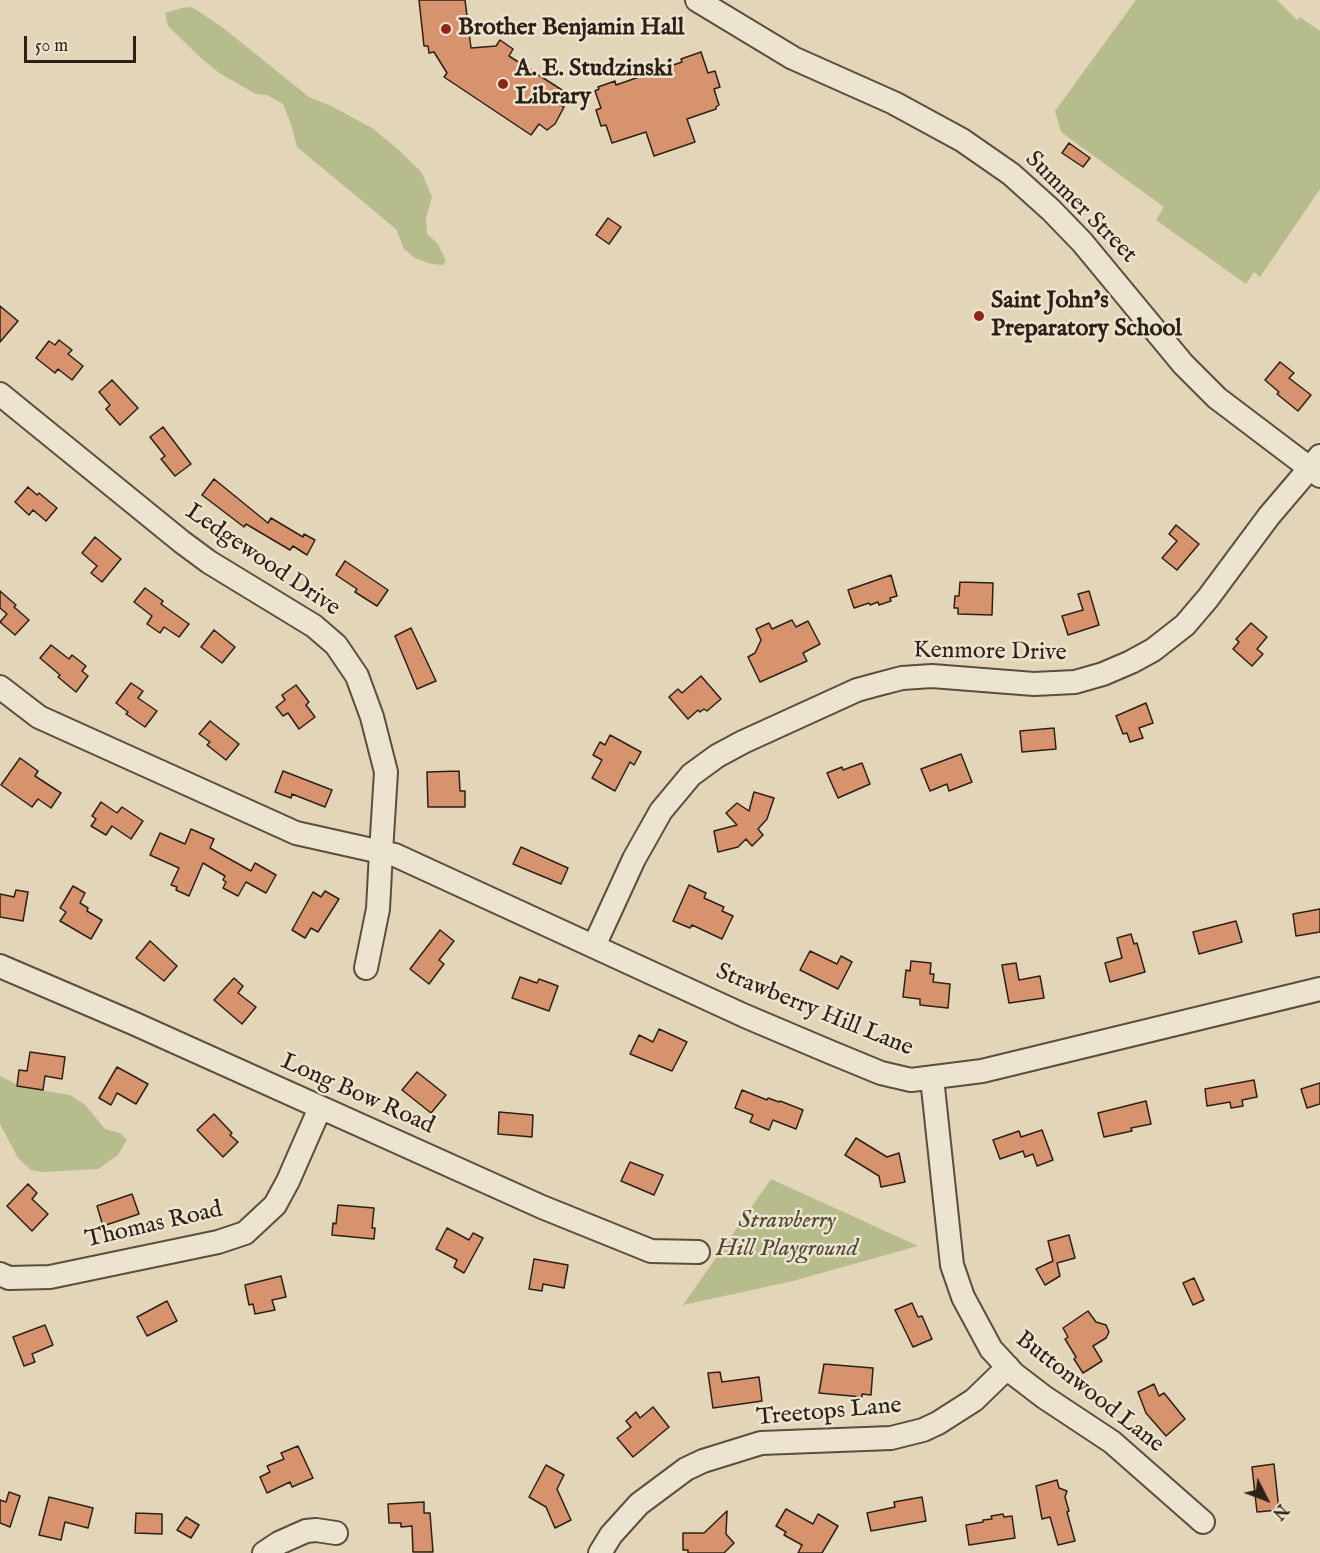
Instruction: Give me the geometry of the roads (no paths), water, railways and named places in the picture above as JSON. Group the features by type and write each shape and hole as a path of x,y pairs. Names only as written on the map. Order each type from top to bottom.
{"street":[{"name":"Summer Street","path":"697,0 793,58 894,104 962,140 1011,174 1082,242 1183,364 1217,398 1317,467"},
{"name":"Ledgewood Drive","path":"0,394 209,562 314,626 336,645 357,676 372,717 386,772 378,909 366,968"},
{"name":"Kenmore Drive","path":"594,946 634,859 661,811 691,775 717,756 857,690 902,678 932,676 1034,684 1075,682 1131,663 1185,626 1269,516 1317,467"},
{"path":"0,687 39,717 296,833 381,852"},
{"name":"Strawberry Hill Lane","path":"381,852 395,855 746,1016 871,1068 911,1080 982,1071 1320,989"},
{"name":"Long Bow Road","path":"0,966 133,1023 542,1207 651,1251 698,1252"},
{"name":"Buttonwood Lane","path":"932,1078 952,1264 963,1297 991,1349 1008,1367 1044,1397 1112,1442 1203,1522"},
{"name":"Thomas Road","path":"0,1274 9,1278 50,1276 218,1242 245,1233 275,1205 320,1108"},
{"name":"Treetops Lane","path":"600,1553 611,1535 639,1504 686,1469 723,1453 761,1443 891,1438 923,1430 974,1400 1008,1367"},
{"path":"264,1553 279,1543 306,1531 336,1533"}],"place":[{"name":"Brother Benjamin Hall","path":"446,29"},
{"name":"A. E. Studzinski Library","path":"503,84"},
{"name":"Saint John's Preparatory School","path":"979,316"}],"park label":[{"name":"Strawberry Hill Playground","path":"787,1236"}]}
